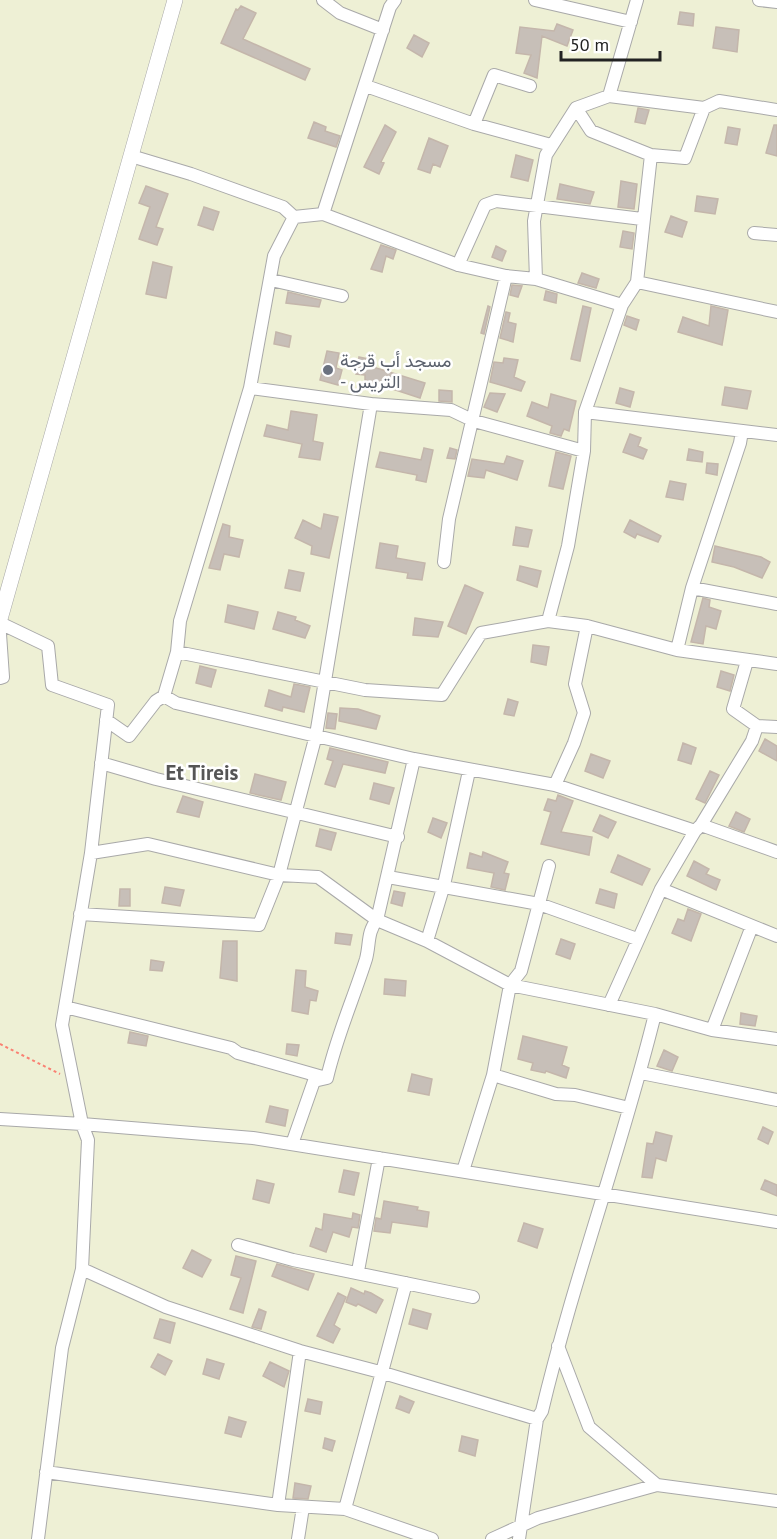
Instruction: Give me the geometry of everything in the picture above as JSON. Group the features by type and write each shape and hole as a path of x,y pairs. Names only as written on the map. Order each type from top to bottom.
{"street":[{"path":"38,1539 62,1348 82,1269 88,1140 82,1124 62,1024 91,853 108,705 51,685 48,646 0,621 175,0"},
{"path":"322,0 340,13 383,30"},
{"path":"323,214 383,30 395,0"},
{"path":"535,0 631,22"},
{"path":"609,96 637,0"},
{"path":"759,0 777,2"},
{"path":"474,123 495,75 530,86"},
{"path":"366,86 474,123 551,145"},
{"path":"536,279 534,221 546,154 576,108 609,96 704,108 718,101 777,110"},
{"path":"576,108 591,131 651,155 685,158 704,108"},
{"path":"548,621 568,546 584,451 585,412 622,305 637,282 642,219 651,155"},
{"path":"131,156 191,174 283,207 294,217 323,214 458,265 506,276 536,279 622,305"},
{"path":"458,265 485,205 496,201 536,208 642,219"},
{"path":"106,720 129,736 156,701 164,696 177,652 183,610 250,388 274,256 294,217"},
{"path":"754,233 777,235"},
{"path":"444,562 449,519 474,421 506,276"},
{"path":"271,280 342,296"},
{"path":"637,282 777,312"},
{"path":"250,388 371,404 451,410 474,421 584,451"},
{"path":"80,914 260,925 279,875 316,735 371,404"},
{"path":"585,412 777,435"},
{"path":"677,650 692,588 741,443 742,431"},
{"path":"692,588 777,604"},
{"path":"177,652 364,690 442,695 481,633 548,621 586,626 677,650 777,664"},
{"path":"555,785 574,743 584,712 575,684 586,626"},
{"path":"0,634 3,677 0,678"},
{"path":"747,661 733,709 757,726 777,727"},
{"path":"164,696 176,703 414,759 469,771 555,785 777,852"},
{"path":"609,1005 661,889 752,741 757,726"},
{"path":"327,1078 337,1035 367,956 370,929 377,920 398,837 414,759"},
{"path":"101,763 156,779 398,837"},
{"path":"427,941 444,885 469,771"},
{"path":"91,853 148,844 279,875 318,877 377,920 427,941 510,985 655,1014 712,1030 777,1039"},
{"path":"463,1171 493,1075 510,985 521,972 549,866"},
{"path":"388,877 444,885 539,904 637,939"},
{"path":"661,889 777,936"},
{"path":"712,1030 752,926"},
{"path":"65,1007 231,1048 238,1053 327,1078"},
{"path":"519,1539 537,1419 542,1411 558,1346 641,1073 655,1014"},
{"path":"641,1073 777,1101"},
{"path":"493,1075 556,1094 575,1095 629,1108"},
{"path":"292,1144 314,1081 327,1078"},
{"path":"0,1119 253,1138 777,1222"},
{"path":"358,1271 379,1158"},
{"path":"238,1245 293,1260 358,1271 473,1297"},
{"path":"82,1269 166,1307 300,1351 381,1372 537,1419"},
{"path":"345,1509 406,1283"},
{"path":"558,1346 589,1427 657,1485"},
{"path":"278,1505 300,1351"},
{"path":"46,1472 278,1505 345,1509 432,1539"},
{"path":"492,1539 538,1518 657,1485 777,1501"},
{"path":"298,1539 303,1507"}],"path":[{"path":"0,1044 73,1081"}],"green space":[{"path":"0,0 777,0 777,1539 0,1539"}],"building":[{"path":"241,6 256,13 243,39 310,69 305,80 221,43 236,9 238,10"},
{"path":"680,12 694,14 693,26 678,24"},
{"path":"557,24 573,30 567,46 542,36 537,78 524,73 531,55 516,53 520,27 554,31"},
{"path":"716,27 739,30 737,52 713,48"},
{"path":"414,35 429,43 422,57 407,48"},
{"path":"638,108 649,110 645,124 635,122"},
{"path":"314,122 326,127 325,131 340,136 336,147 308,138"},
{"path":"385,125 396,132 381,162 384,163 379,174 364,167"},
{"path":"774,125 777,125 777,156 766,153"},
{"path":"728,127 740,129 737,145 725,143"},
{"path":"429,138 448,146 440,167 433,164 430,173 418,169"},
{"path":"516,155 533,160 528,181 511,177"},
{"path":"621,181 637,184 634,209 618,207"},
{"path":"560,184 594,192 590,204 557,199"},
{"path":"146,186 168,194 156,227 163,229 157,245 139,239 150,207 139,203"},
{"path":"697,196 718,199 715,214 695,211"},
{"path":"204,207 219,212 213,230 198,225"},
{"path":"671,216 687,222 682,237 665,232"},
{"path":"623,231 634,233 632,249 620,247"},
{"path":"381,245 396,250 393,259 386,256 382,272 371,269"},
{"path":"496,246 506,251 502,261 492,257"},
{"path":"153,262 172,267 166,298 146,294"},
{"path":"582,273 599,279 596,288 578,283"},
{"path":"512,285 522,286 518,297 510,295"},
{"path":"546,291 557,294 556,303 544,300"},
{"path":"288,292 321,300 319,307 286,303"},
{"path":"488,306 490,307 484,334 481,333"},
{"path":"583,306 591,308 580,361 571,359"},
{"path":"711,306 728,310 722,345 678,332 683,317 709,326"},
{"path":"506,312 510,313 508,322 516,324 513,342 500,338"},
{"path":"627,316 639,320 636,330 624,325"},
{"path":"276,332 291,336 289,347 274,344"},
{"path":"327,351 339,353 336,368 342,370 338,385 320,380"},
{"path":"359,357 374,360 373,367 425,383 420,398 365,380 365,375 356,374"},
{"path":"504,358 518,360 514,377 525,382 521,391 490,382 494,362 503,363"},
{"path":"725,387 751,391 747,409 722,405"},
{"path":"620,388 634,392 630,407 616,403"},
{"path":"439,390 452,391 452,402 439,401"},
{"path":"490,393 505,394 497,412 484,407"},
{"path":"551,394 576,401 569,431 564,429 561,436 550,433 552,426 527,416 532,402 548,408"},
{"path":"291,411 317,415 313,441 323,443 320,460 299,457 302,444 264,436 267,425 288,430"},
{"path":"630,434 641,438 638,446 647,450 643,459 623,452"},
{"path":"424,448 433,450 426,482 416,480 417,475 376,467 380,452 421,460"},
{"path":"450,448 457,450 455,459 447,458"},
{"path":"689,449 703,452 702,462 687,460"},
{"path":"556,452 571,456 563,489 549,486"},
{"path":"507,456 523,461 517,480 486,470 484,478 468,476 472,459 504,464"},
{"path":"707,463 718,464 717,475 706,473"},
{"path":"670,481 686,484 683,500 666,497"},
{"path":"324,514 338,517 329,558 311,554 312,546 295,538 303,520 321,529"},
{"path":"630,520 661,536 658,542 637,534 635,538 624,532"},
{"path":"223,524 230,526 229,537 243,540 239,557 224,554 220,570 209,568"},
{"path":"516,527 532,530 528,547 513,545"},
{"path":"380,543 398,546 396,558 425,563 422,580 407,578 408,573 376,568"},
{"path":"715,546 761,557 770,562 762,578 734,567 712,562"},
{"path":"520,566 541,571 537,587 517,580"},
{"path":"289,570 304,573 300,591 285,588"},
{"path":"465,585 483,593 466,634 448,626"},
{"path":"703,598 710,600 709,607 721,611 716,629 706,626 703,644 691,642"},
{"path":"228,605 258,612 254,629 225,622"},
{"path":"278,612 296,617 295,620 310,626 305,638 273,629"},
{"path":"415,618 443,622 438,637 413,635"},
{"path":"533,645 549,647 546,665 531,662"},
{"path":"200,666 216,670 211,687 196,683"},
{"path":"721,671 734,675 730,691 717,687"},
{"path":"294,684 310,687 304,712 283,707 282,711 265,706 269,690 291,697"},
{"path":"508,699 518,702 514,716 504,714"},
{"path":"340,708 358,709 380,716 376,729 339,721"},
{"path":"328,713 337,714 335,729 326,728"},
{"path":"765,739 777,746 777,761 759,751"},
{"path":"683,743 696,748 691,764 678,760"},
{"path":"330,748 388,762 385,773 343,764 335,787 325,784 333,761 327,759"},
{"path":"591,754 610,761 603,778 585,771"},
{"path":"710,771 719,775 705,803 696,799"},
{"path":"255,774 286,782 281,800 250,793"},
{"path":"374,783 394,788 389,804 370,799"},
{"path":"558,795 573,801 561,832 592,837 589,855 541,844 551,812 544,810 548,799 556,801"},
{"path":"183,796 203,802 199,817 177,812"},
{"path":"736,812 750,819 744,832 729,826"},
{"path":"600,815 616,822 608,838 593,831"},
{"path":"433,818 447,823 441,838 428,832"},
{"path":"320,829 336,833 331,850 316,846"},
{"path":"483,852 508,862 504,873 509,874 505,890 491,887 494,873 467,868 470,853 482,857"},
{"path":"618,855 650,869 642,885 611,872"},
{"path":"694,861 709,869 706,874 720,880 716,890 687,876"},
{"path":"165,887 184,890 180,906 162,903"},
{"path":"120,889 130,889 130,906 119,906"},
{"path":"600,889 617,894 614,908 596,903"},
{"path":"394,891 405,893 402,906 391,903"},
{"path":"688,909 701,914 691,941 672,933 678,919 684,921"},
{"path":"336,933 352,935 350,945 335,943"},
{"path":"561,939 575,944 570,959 556,954"},
{"path":"223,941 237,941 237,981 220,978"},
{"path":"151,960 164,962 162,971 150,970"},
{"path":"296,970 306,971 305,987 318,991 316,1001 310,1000 308,1014 292,1011"},
{"path":"385,979 406,981 405,996 384,994"},
{"path":"741,1013 757,1016 755,1026 740,1024"},
{"path":"130,1032 148,1036 146,1046 128,1043"},
{"path":"523,1036 567,1047 562,1065 569,1068 566,1078 546,1071 545,1073 531,1070 533,1063 518,1059"},
{"path":"287,1044 299,1045 297,1056 286,1054"},
{"path":"664,1050 678,1057 672,1071 657,1066"},
{"path":"412,1074 432,1079 429,1095 408,1091"},
{"path":"270,1106 288,1110 285,1126 266,1122"},
{"path":"763,1127 773,1132 768,1144 758,1139"},
{"path":"656,1132 672,1136 666,1161 656,1158 652,1178 642,1177 647,1143 653,1144"},
{"path":"344,1170 359,1173 354,1195 339,1192"},
{"path":"257,1180 274,1184 269,1203 253,1199"},
{"path":"765,1180 777,1185 777,1196 761,1189"},
{"path":"384,1201 418,1207 417,1210 429,1212 427,1227 392,1222 390,1233 374,1231 376,1218 381,1219"},
{"path":"353,1213 360,1215 358,1228 352,1227 349,1237 333,1232 326,1252 310,1246 316,1228 322,1230 324,1214 352,1219"},
{"path":"524,1223 543,1229 537,1248 518,1241"},
{"path":"192,1250 211,1260 202,1277 183,1268"},
{"path":"236,1256 256,1261 243,1313 230,1309 241,1278 231,1275"},
{"path":"277,1264 314,1274 308,1290 272,1276"},
{"path":"351,1288 364,1294 365,1291 371,1293 383,1300 376,1313 358,1304 356,1306 346,1302"},
{"path":"338,1293 346,1297 334,1325 340,1329 333,1343 317,1336"},
{"path":"259,1309 266,1312 261,1329 252,1327"},
{"path":"413,1309 431,1314 427,1329 409,1324"},
{"path":"160,1319 175,1323 170,1343 154,1338"},
{"path":"158,1354 172,1361 165,1375 151,1367"},
{"path":"207,1359 224,1364 219,1379 203,1374"},
{"path":"270,1362 289,1371 284,1387 263,1376"},
{"path":"400,1396 414,1402 409,1413 396,1408"},
{"path":"308,1399 322,1402 320,1414 305,1411"},
{"path":"229,1417 246,1422 241,1437 225,1433"},
{"path":"462,1436 478,1440 475,1456 459,1451"},
{"path":"325,1438 335,1441 332,1451 323,1448"},
{"path":"295,1483 311,1486 308,1499 293,1498"}],"place":[{"name":"مسجد أب قرجة - التريس","path":"328,370"}],"district":[{"name":"Et Tireis","path":"202,772"}]}
